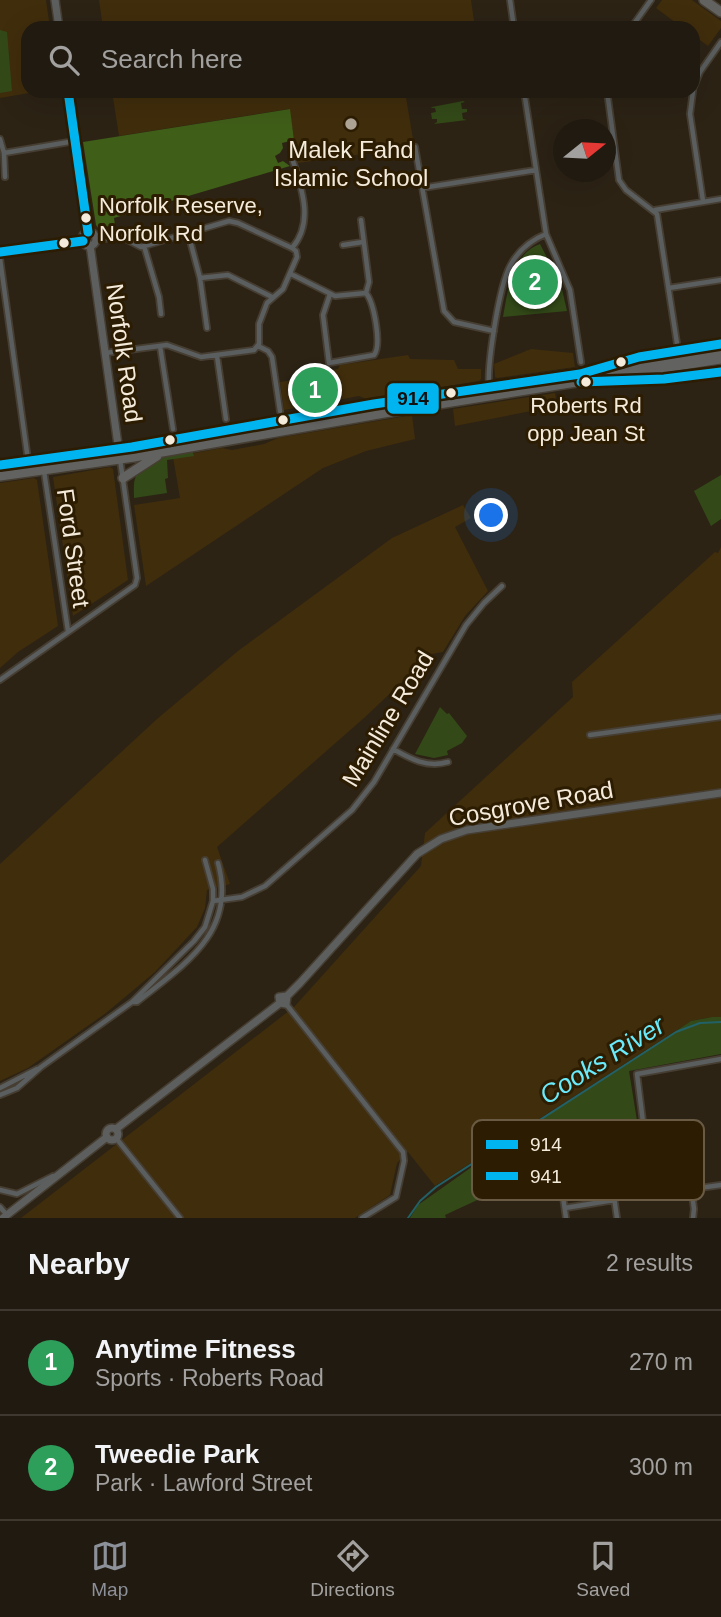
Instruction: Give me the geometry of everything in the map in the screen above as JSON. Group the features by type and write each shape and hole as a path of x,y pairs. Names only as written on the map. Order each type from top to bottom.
{"highway":[{"path":"704,0 721,12"},
{"path":"584,378 623,361 721,344"},
{"path":"0,465 118,449 352,407 584,378 721,352"},
{"path":"664,364 721,359"},
{"path":"584,378 664,379 721,372"},
{"path":"0,476 120,460 490,391"},
{"path":"123,478 130,471 165,452"}],"main road":[{"path":"55,0 58,21"},
{"name":"Norfolk Road","path":"69,98 120,460"},
{"name":"Cosgrove Road","path":"112,1138 108,1130 116,1129 284,1001 417,855 441,839 467,830 721,793"},
{"path":"5,1216 63,1171 112,1138"}],"street":[{"path":"513,21 510,0 516,0"},
{"path":"636,21 651,0"},
{"path":"700,74 721,42"},
{"path":"525,98 546,234 570,290 581,362"},
{"path":"606,98 619,180 626,190 655,210 659,219 678,351"},
{"path":"692,98 690,114 703,201"},
{"path":"0,139 4,153 5,177"},
{"path":"4,153 75,141"},
{"path":"415,147 444,311 454,322 494,331"},
{"path":"292,248 305,221 300,183 293,161"},
{"path":"422,188 536,170"},
{"path":"655,210 721,199"},
{"path":"330,294 323,315 329,363 372,356 377,352 378,346 372,304 366,293 369,282 360,220"},
{"path":"0,252 90,239 110,232 138,246 144,246 231,221 296,251 297,257 291,274 281,292 272,297 259,324 258,346"},
{"path":"188,232 200,278 207,328"},
{"path":"490,391 488,363 510,266 526,246 546,234"},
{"path":"343,245 363,242"},
{"path":"144,246 159,297 161,314"},
{"path":"0,259 28,461"},
{"path":"291,274 340,297 366,293"},
{"path":"200,278 228,275 272,297"},
{"path":"669,288 721,280"},
{"path":"160,346 173,429"},
{"path":"105,353 172,346 201,358 251,351 258,346"},
{"path":"258,346 268,351 272,357 280,411"},
{"path":"217,356 226,419"},
{"name":"Norfolk Road","path":"68,631 135,585 120,460"},
{"name":"Ford Street","path":"44,470 68,631"},
{"name":"Mainline Road","path":"213,901 242,897 265,886 334,827 365,795 466,625 502,586"},
{"path":"0,680 68,631"},
{"path":"590,735 721,717"},
{"path":"393,749 421,763 435,765 448,762"},
{"path":"0,1094 132,1002 200,934 211,912 214,889 205,860"},
{"path":"132,1002 137,1002 168,978 213,931 220,915 222,901 223,886 218,863"},
{"path":"284,1001 403,1152 404,1161 396,1197 362,1218"},
{"path":"644,1120 638,1074 721,1059"},
{"path":"112,1138 180,1218"},
{"path":"0,1190 12,1194 21,1193 63,1171"},
{"path":"564,1200 566,1218"},
{"path":"565,1208 614,1200 617,1218"},
{"path":"693,1218 694,1200"},
{"path":"0,1207 5,1216"}],"shaded area":[{"path":"0,0 46,0 49,21 21,21 21,94 0,98"},
{"path":"99,0 471,0 474,21 102,21"},
{"path":"662,0 692,0 721,21 721,28 708,46 700,40 700,21 674,21 656,8"},
{"path":"113,98 406,98 413,139 412,147 298,163 289,109 119,136"},
{"path":"531,349 573,353 575,367 495,377 494,364"},
{"path":"408,355 410,359 454,360 458,369 481,369 481,379 366,399 359,396 284,410 280,382 301,379 301,374 338,369 340,365"},
{"path":"555,393 557,406 455,426 453,409"},
{"path":"412,415 415,439 366,451 323,468 146,586 134,505 180,498 173,457 222,448 232,450 264,444 278,438"},
{"path":"110,467 113,469 128,580 73,616 53,477"},
{"path":"34,478 37,480 58,626 18,652 0,668 0,483"},
{"path":"463,505 471,518 455,527 488,591 465,616 443,652 432,654 364,718 217,847 230,884 207,890 205,908 197,927 155,972 106,1013 28,1068 0,1081 0,864 157,719 238,651 392,538"},
{"path":"721,547 721,1017 691,1021 537,1120 472,1120 472,1162 435,1186 408,1152 397,1163 390,1195 355,1218 21,1218 294,1007 421,866 425,833 573,697 572,682 715,552 718,553"}],"green space":[{"path":"0,30 7,32 12,91 0,93"},
{"path":"465,102 461,103 462,109 467,109 467,112 462,113 463,119 467,120 434,124 437,119 432,119 431,113 436,112 432,107"},
{"path":"290,109 294,140 282,143 283,148 275,156 278,163 283,161 290,166 114,218 115,225 98,228 96,225 83,142"},
{"path":"540,244 561,285 567,311 503,317 512,274 523,256"},
{"path":"430,399 218,438 218,435"},
{"path":"192,451 194,456 167,460 167,493 134,498 134,481 146,465 161,458"},
{"path":"721,475 721,519 711,526 694,491"},
{"path":"440,707 449,713 467,736 462,743 447,751 448,755 434,758 415,754"},
{"path":"721,1017 721,1054 629,1071 637,1120 540,1120 691,1021"},
{"path":"472,1167 472,1200 477,1200 445,1215 446,1218 410,1218 418,1205"}],"waterway":[{"name":"Cooks River","path":"540,1120 676,1032 700,1023 721,1022"},
{"name":"Cooks River","path":"408,1218 420,1201 436,1187 472,1164"}],"transit line":[{"name":"941","path":"69,98 88,232"},
{"name":"941","path":"0,252 83,241"},
{"name":"914","path":"0,465 132,447 374,404 580,374 639,357 721,344"},
{"name":"914","path":"581,382 664,379 721,372"}],"place":[{"name":"Malek Fahd Islamic School","path":"351,124"},
{"name":"Norfolk Reserve, Norfolk Rd","path":"86,218"},
{"name":"Tweedie Park","path":"535,282"},
{"name":"Roberts Rd opp Jean St","path":"586,382"},
{"name":"Anytime Fitness","path":"315,390"}]}
